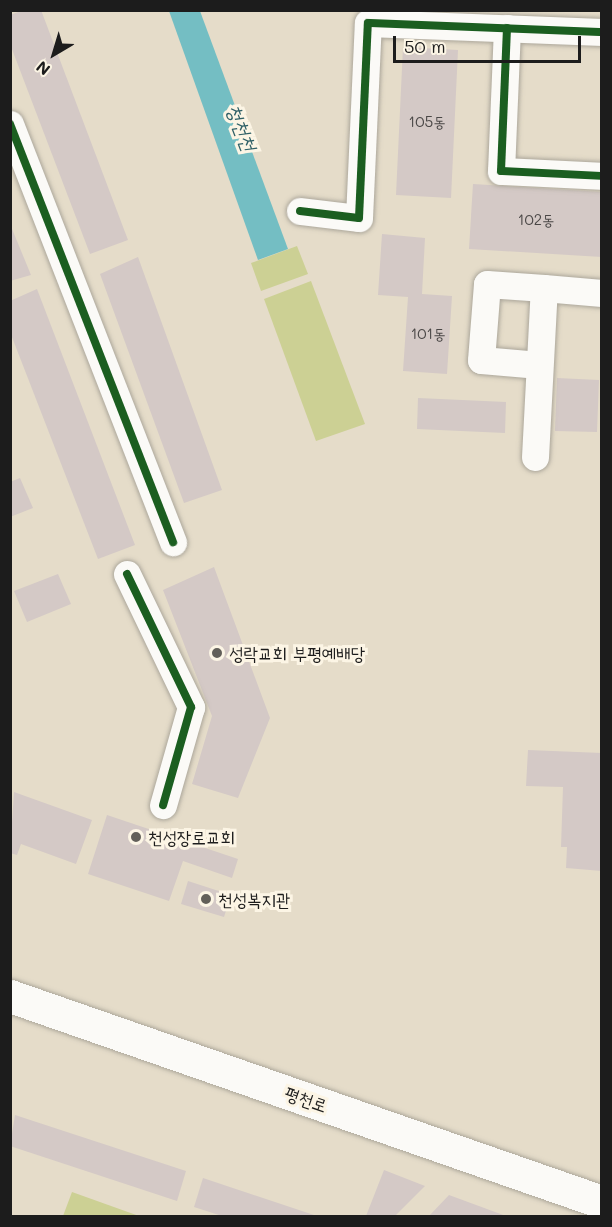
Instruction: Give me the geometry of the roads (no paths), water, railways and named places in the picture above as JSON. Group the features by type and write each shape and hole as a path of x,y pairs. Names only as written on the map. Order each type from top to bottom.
{"main road":[{"name":"평천로","path":"10,996 602,1203"}],"street":[{"path":"300,211 359,218 368,23 602,32"},
{"path":"507,28 501,171 602,176"},
{"path":"10,124 172,542"},
{"path":"539,365 481,360 487,284 602,293"},
{"path":"535,457 544,288"},
{"path":"127,574 191,707 163,805"},
{"path":"565,1190 592,1216"}],"water":[{"name":"청천천","path":"169,11 200,11 288,249 258,260"}],"place":[{"name":"성락교회 부평예배당","path":"217,653"},
{"name":"천성장로교회","path":"136,837"},
{"name":"천성복지관","path":"206,899"}]}
